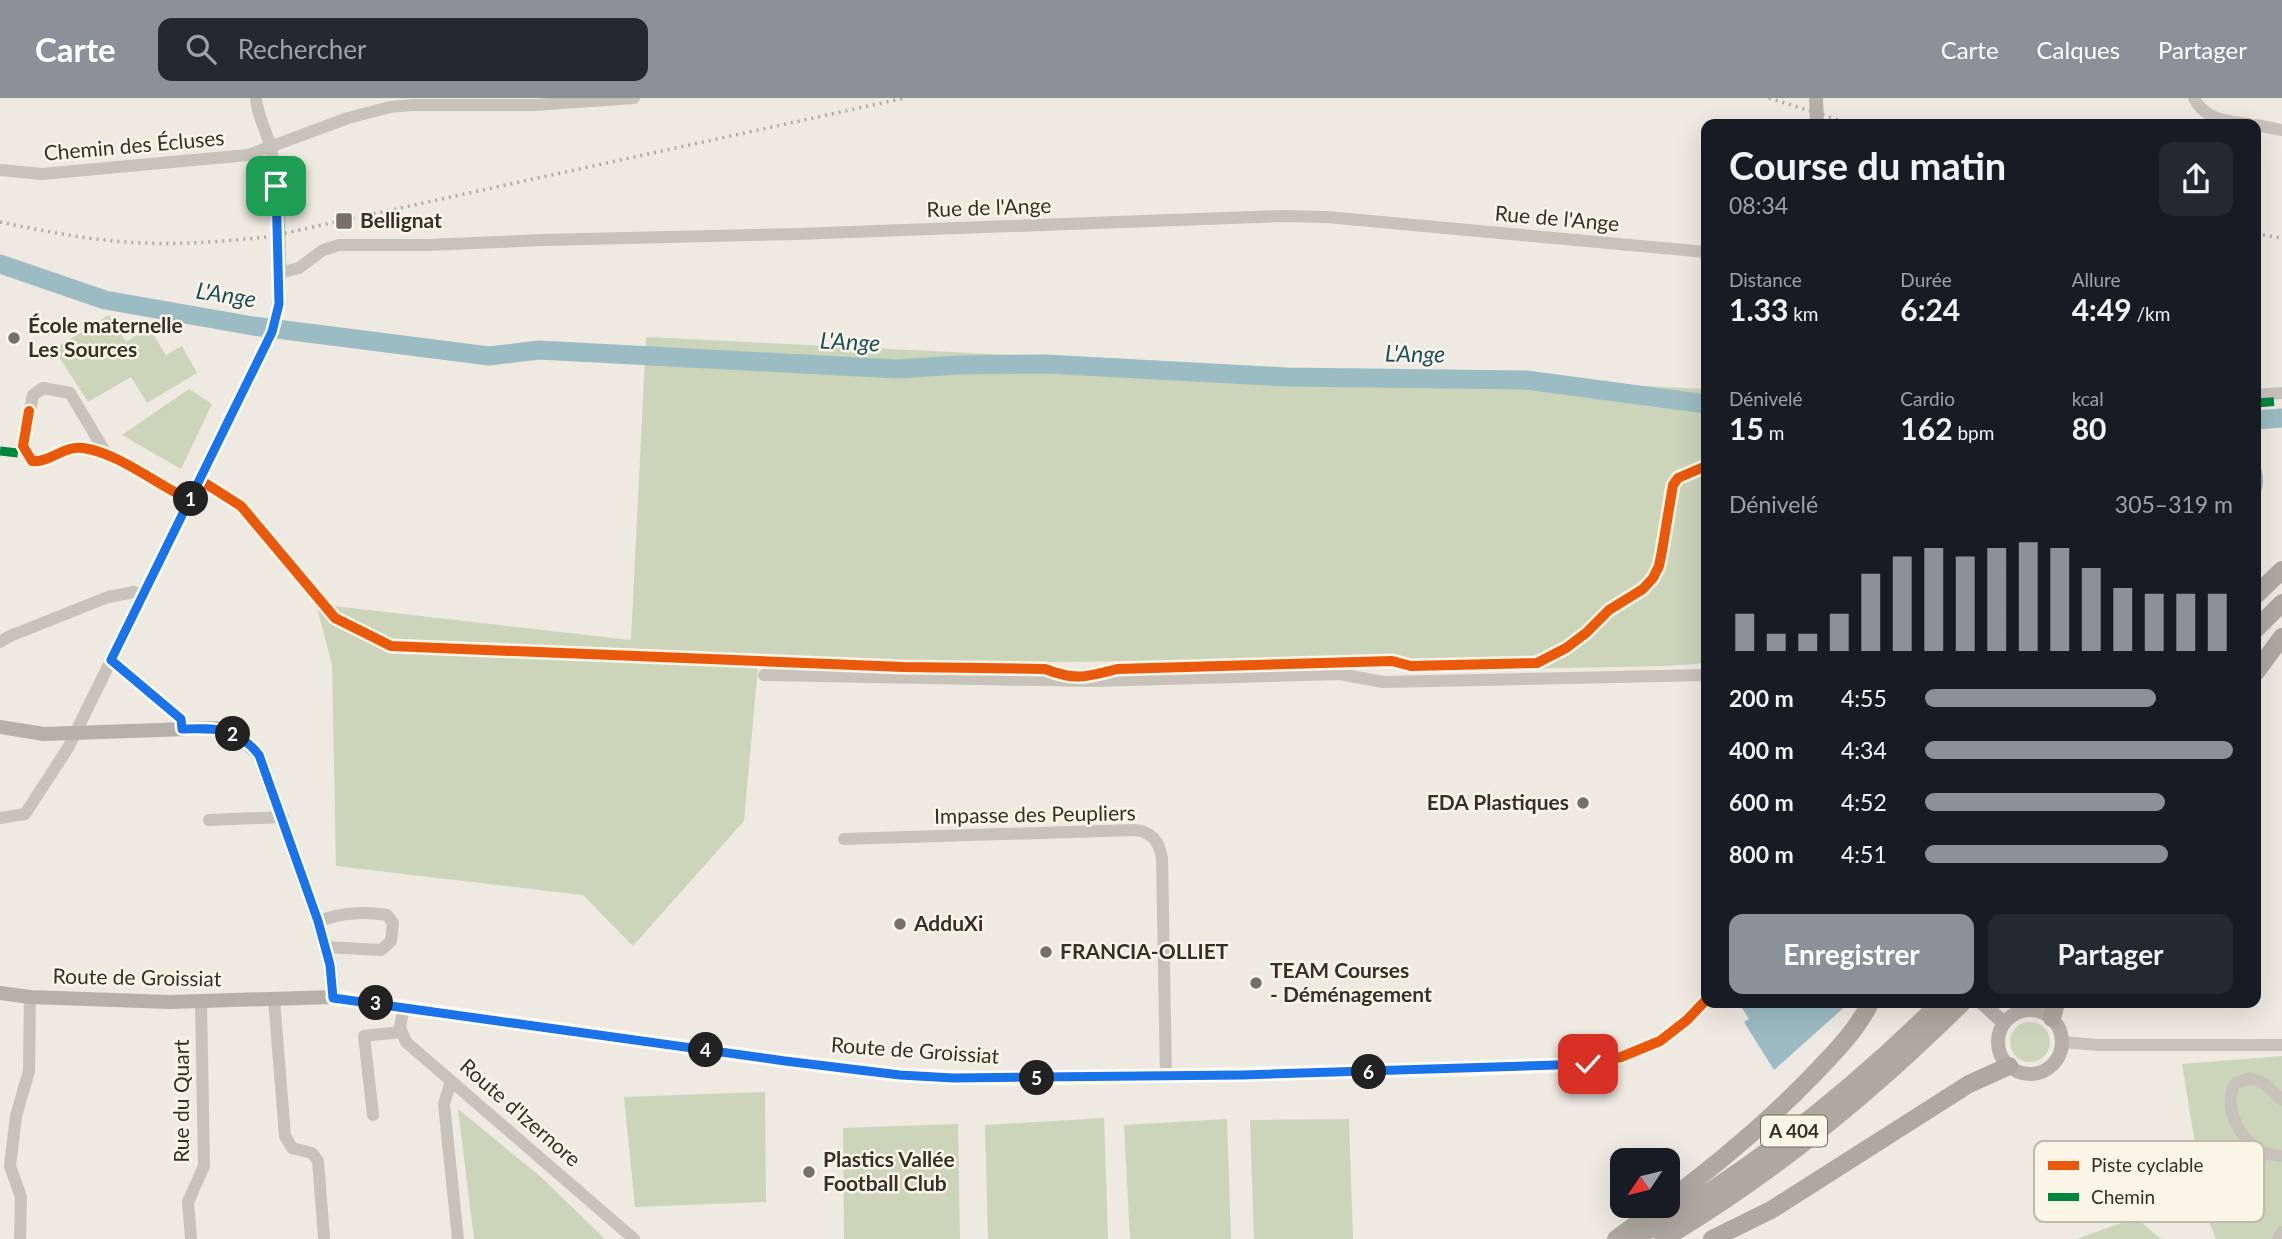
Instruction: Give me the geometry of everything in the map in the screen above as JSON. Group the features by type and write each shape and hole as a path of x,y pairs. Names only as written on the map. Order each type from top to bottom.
{"highway":[{"path":"2261,590 2282,570"},
{"path":"2261,624 2282,603"},
{"path":"2261,648 2282,626"},
{"path":"2261,665 2282,637"},
{"path":"1680,1192 1779,1110 1858,1025 1867,1008"},
{"name":"A 404","path":"1633,1239 1721,1184 1802,1126 1881,1059 1935,1008"},
{"name":"A 404","path":"1663,1239 1740,1189 1819,1131 1893,1069 1957,1008"},
{"path":"1712,1239 1797,1194 1981,1077 2009,1066"},
{"path":"1616,1239 1645,1218"}],"main road":[{"path":"1816,98 1817,119"},
{"path":"0,727 44,734 216,728 230,732 252,746 259,755 283,817 318,921 333,981 333,998"},
{"name":"Route de Groissiat","path":"0,993 30,998 201,1002 333,998 900,1075 1008,1079 1588,1064 1622,1057 1660,1041 1701,1005"},
{"path":"1988,1008 2004,1023"},
{"path":"2031,1010 2046,1014 2054,1011 2063,1042 2055,1063 2039,1073 2020,1072 2009,1066 1998,1047 2004,1023 2016,1013 2031,1010"}],"street":[{"path":"0,818 25,814 75,733 267,345 276,319 279,273 276,186 271,148 257,114 256,98"},
{"name":"Chemin des Écluses","path":"0,170 42,174 248,155 348,118 390,107 452,104 535,106 634,98"},
{"path":"2194,98 2206,113 2218,119"},
{"path":"2261,126 2282,130"},
{"name":"Rue de l'Ange","path":"279,273 299,268 323,250 339,245 428,245 1270,217 1327,218 1701,252"},
{"path":"107,455 70,393 43,388 37,390 33,395 23,446 32,461 45,460 72,448 83,448 107,455 190,500"},
{"path":"2261,395 2282,393"},
{"path":"0,642 108,597 134,592 143,596"},
{"path":"111,660 181,719 182,729"},
{"path":"764,675 1093,681 1340,674 1383,682 1701,675"},
{"path":"209,820 283,817"},
{"name":"Impasse des Peupliers","path":"844,839 1135,830 1145,831 1154,837 1162,858 1166,1076"},
{"path":"318,921 342,914 369,912 387,915 393,923 391,941 382,950 326,947"},
{"path":"20,1239 21,1197 10,1166 16,1116 29,1071 30,998"},
{"path":"274,999 285,1136 292,1149 312,1153 318,1161 324,1237"},
{"name":"Rue du Quart","path":"191,1239 188,1202 204,1166 201,1002"},
{"path":"373,1115 364,1035 401,1032 400,1022 404,1007"},
{"name":"Route d'Izernore","path":"401,1032 407,1042 634,1239"},
{"path":"2063,1042 2110,1045 2282,1045"},
{"path":"2249,1141 2234,1114 2230,1096 2236,1083 2250,1078 2265,1084 2282,1100"},
{"path":"451,1081 444,1104 457,1239"},
{"path":"2264,1153 2282,1156"},
{"path":"2278,1239 2282,1232"}],"green space":[{"path":"109,315 126,342 149,328 166,355 182,346 197,373 147,403 131,377 88,402 54,349"},
{"path":"646,337 1701,389 1701,663 1402,671 1382,657 758,667 744,821 633,946 583,895 336,866 332,665 316,604 631,640"},
{"path":"189,389 212,404 181,469 122,435"},
{"path":"2030,1022 2038,1023 2044,1028 2049,1034 2049,1050 2044,1056 2038,1061 2030,1062 2022,1061 2016,1056 2011,1050 2010,1042 2011,1034 2016,1028 2022,1023"},
{"path":"2282,1056 2282,1239 2216,1239 2209,1222 2264,1222 2264,1141 2195,1141 2182,1064"},
{"path":"765,1092 766,1202 635,1207 624,1097"},
{"path":"458,1109 541,1177 605,1239 474,1239"},
{"path":"1104,1118 1108,1239 988,1239 985,1125"},
{"path":"1227,1119 1231,1239 1130,1239 1124,1125"},
{"path":"1349,1119 1353,1239 1254,1239 1250,1120"},
{"path":"958,1124 960,1239 844,1239 843,1128"},
{"path":"2125,1222 2141,1222 2161,1239 2076,1239"}],"water":[{"path":"1742,1008 1843,1008 1774,1070 1744,1022 1749,1019"}],"waterway":[{"name":"L'Ange","path":"0,264 105,300 253,326 489,356 539,350 897,369 1046,364 1286,377 1526,380 1701,403"},
{"name":"L'Ange","path":"2261,420 2282,418"}],"railway":[{"path":"0,222 72,236 143,243 190,243 267,237 905,98"},
{"path":"1769,98 1835,119"},
{"path":"2261,235 2282,238"}],"marked path":[{"path":"2261,403 2282,401"},
{"path":"0,451 26,454"}],"cycle path":[{"path":"29,411 23,446 32,461 76,448 97,451 190,500 200,480 241,506 335,618 391,646 903,667 1045,669 1073,676 1089,676 1117,669 1392,661 1411,666 1537,663 1566,648 1609,610 1643,589 1653,578 1659,566 1673,485 1678,478 1701,468"},
{"path":"333,997 900,1075 1008,1079 1588,1064 1621,1057 1660,1041 1701,1005"}],"place":[{"name":"Bellignat","path":"344,221"},
{"name":"École maternelle Les Sources","path":"14,338"},
{"name":"EDA Plastiques","path":"1583,803"},
{"name":"AdduXi","path":"900,924"},
{"name":"FRANCIA-OLLIET","path":"1046,952"},
{"name":"TEAM Courses - Déménagement","path":"1256,983"},
{"name":"Plastics Vallée Football Club","path":"809,1172"}],"route":[{"path":"276,186 279,304 272,332 111,660 181,719 182,729 216,728 230,732 242,738 259,755 318,921 330,965 333,998 785,1061 900,1075 953,1078 1242,1075 1588,1064"}]}
